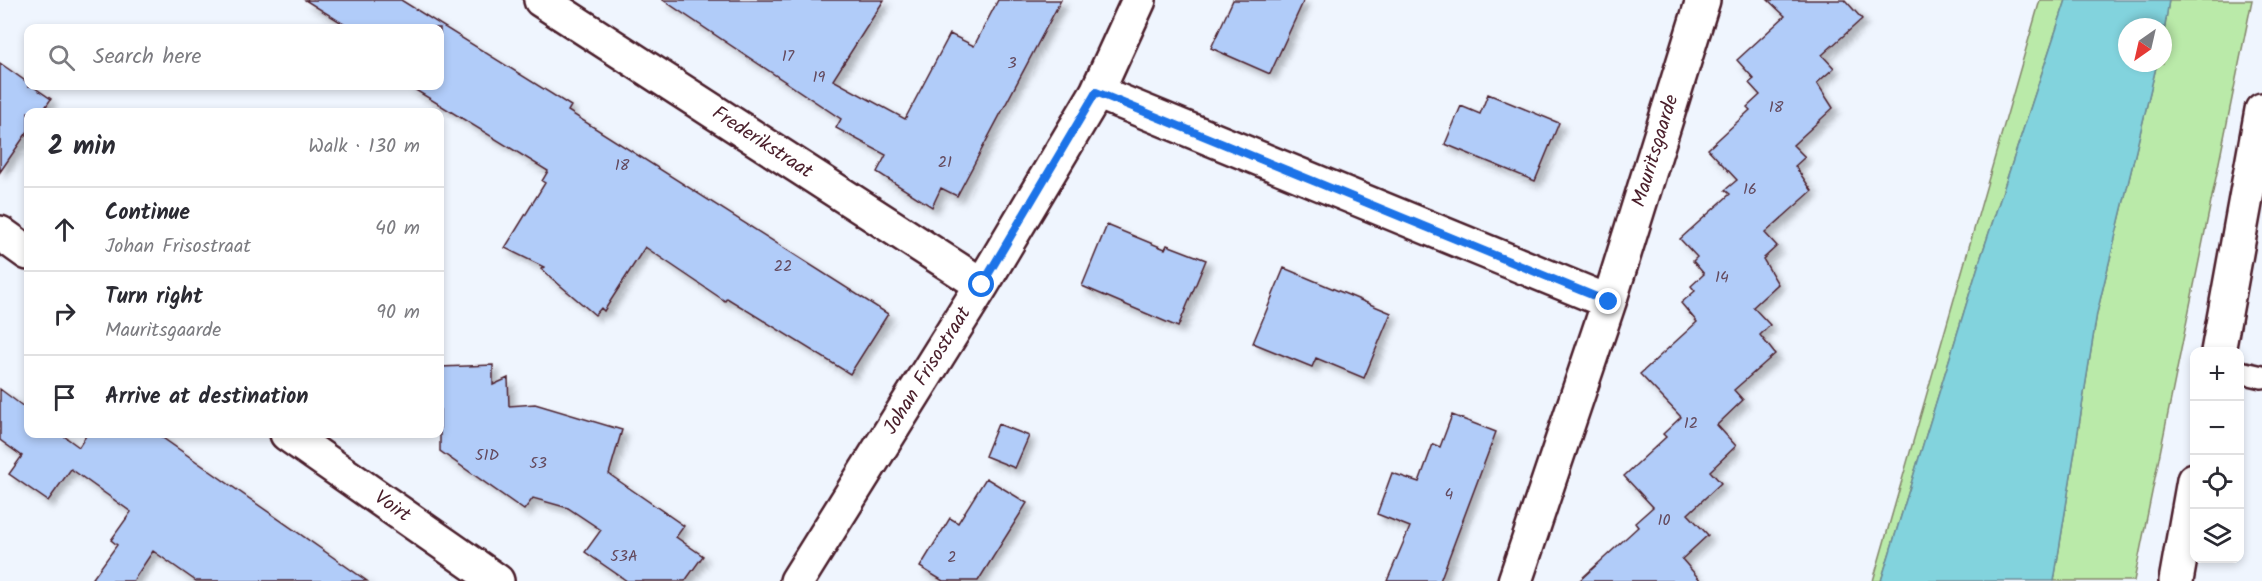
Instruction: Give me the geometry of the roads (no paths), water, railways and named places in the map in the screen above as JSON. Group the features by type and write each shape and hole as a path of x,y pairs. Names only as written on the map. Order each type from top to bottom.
{"street":[{"name":"Frederikstraat","path":"541,0 982,285"},
{"name":"Johan Frisostraat","path":"797,581 982,285 1096,92 1139,0"},
{"name":"Mauritsgaarde","path":"1515,581 1609,302 1703,0"},
{"path":"1096,92 1609,302"},
{"path":"2218,347 2262,110"},
{"path":"0,233 24,250"},
{"name":"Voirt","path":"293,438 497,581"},
{"path":"2176,581 2190,502"}],"lane":[{"path":"2244,373 2262,377"}],"water":[{"path":"2066,0 2169,0 2166,18 2118,18 2118,72 2155,72 2097,313 2054,581 1881,581 1979,263"}]}
